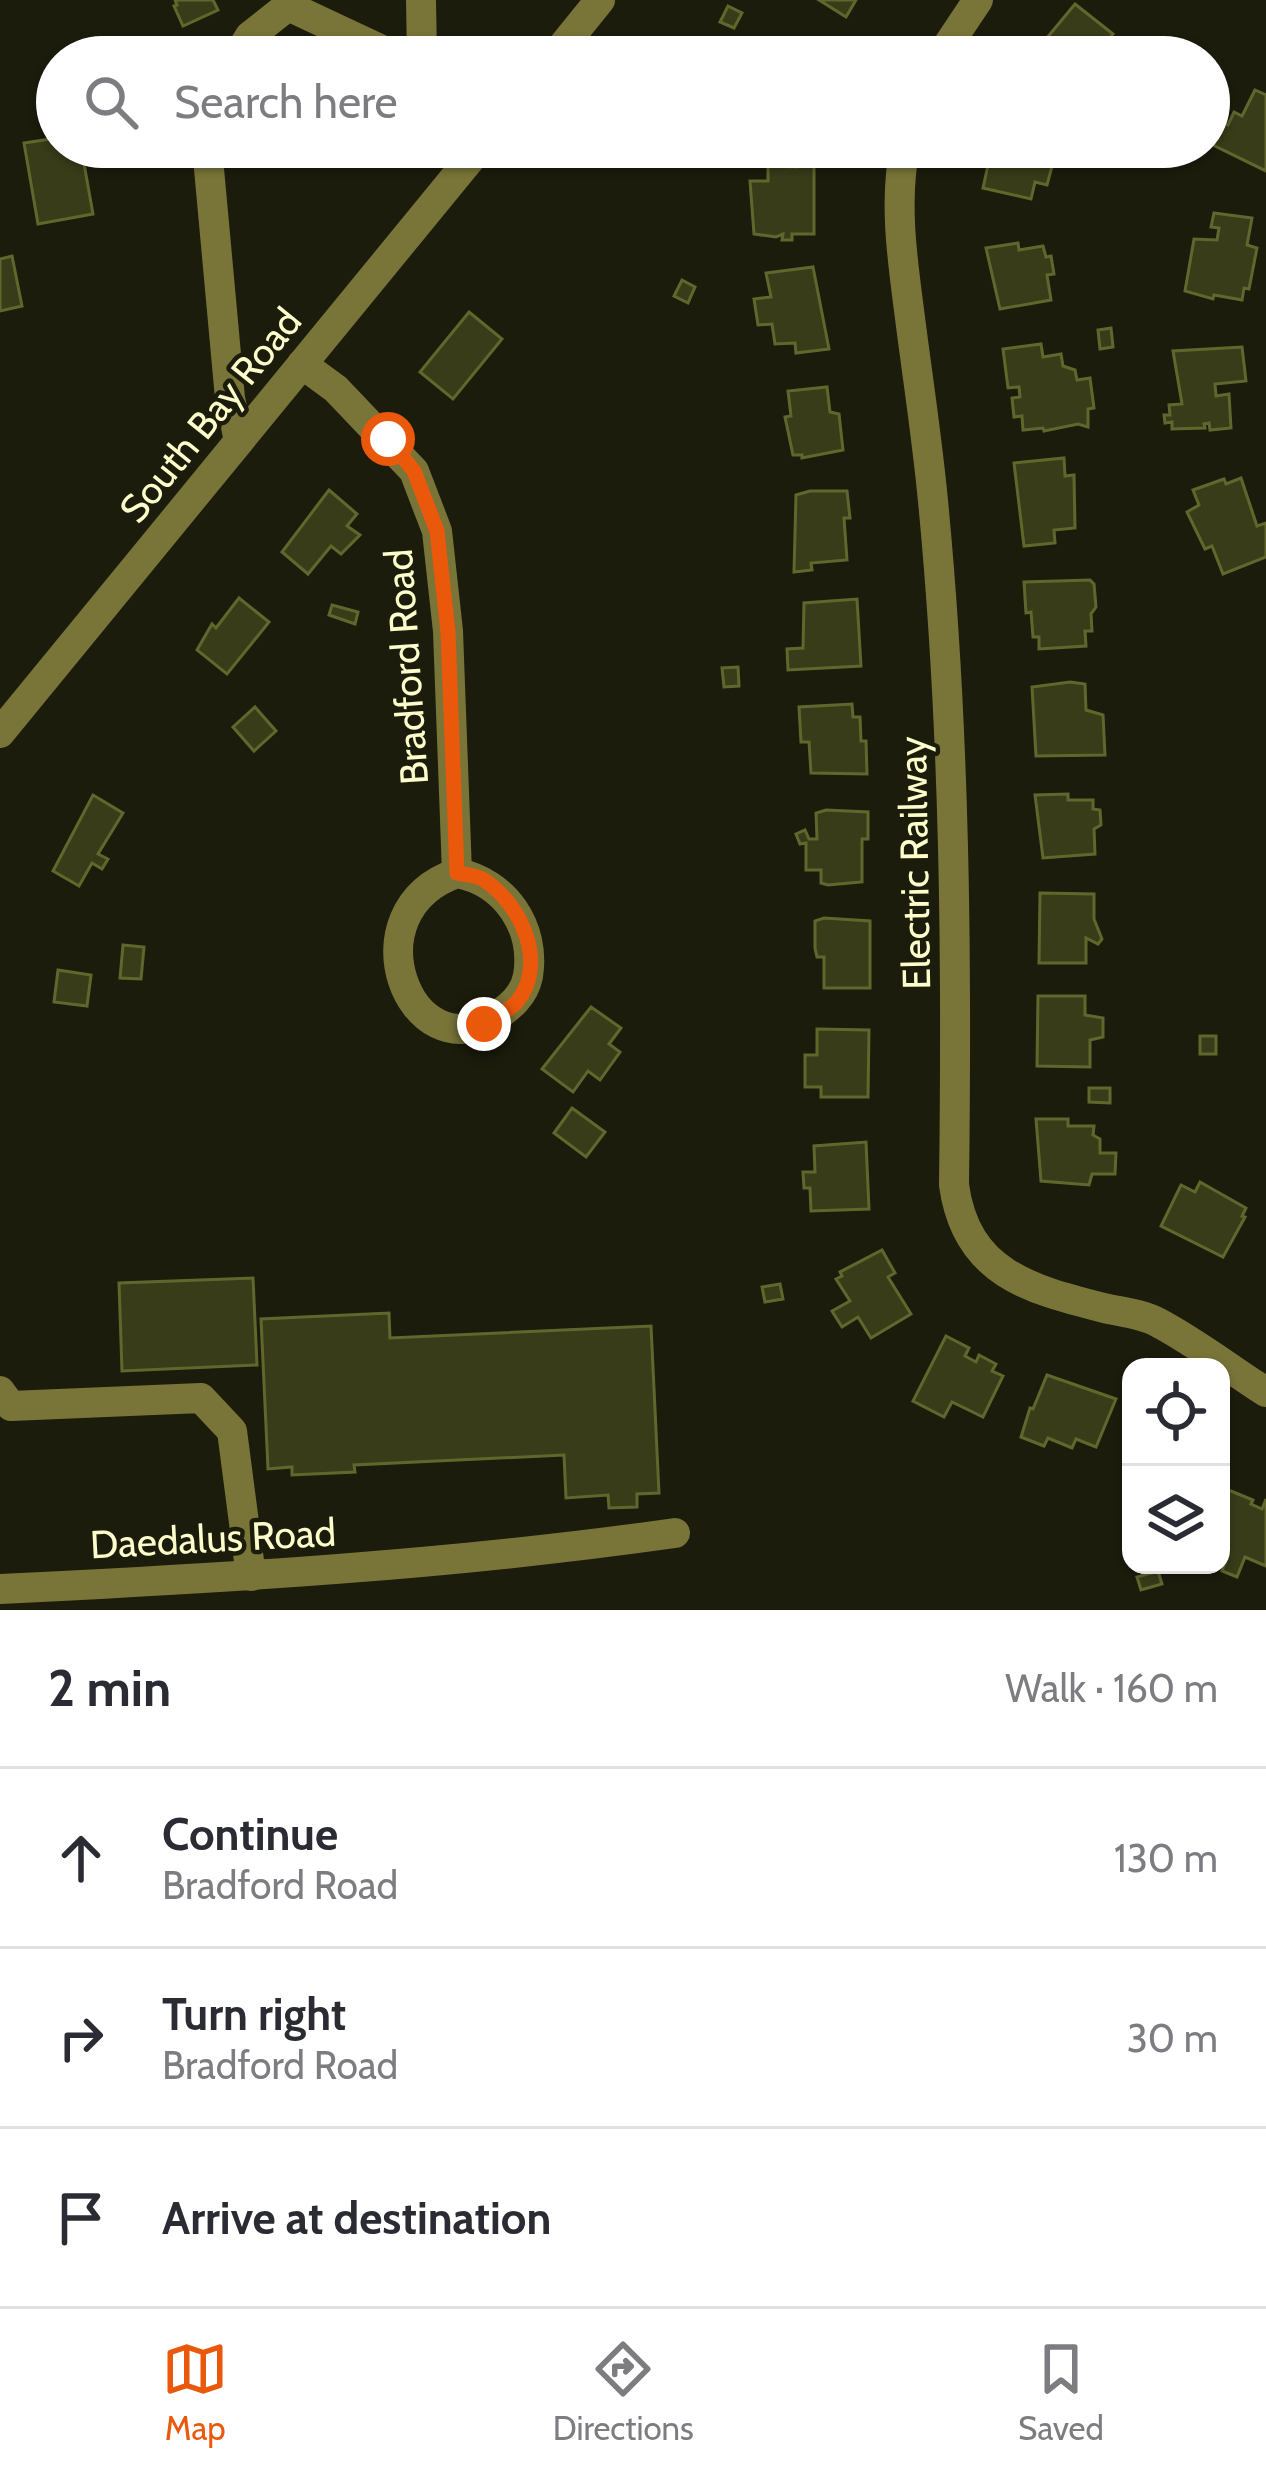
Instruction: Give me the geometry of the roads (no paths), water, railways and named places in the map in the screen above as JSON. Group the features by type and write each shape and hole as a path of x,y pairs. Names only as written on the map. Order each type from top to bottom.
{"street":[{"path":"421,0 422,36"},
{"path":"571,36 600,0"},
{"path":"954,36 978,0"},
{"path":"250,36 290,3 355,36"},
{"path":"209,168 230,398 239,441"},
{"name":"South Bay Road","path":"0,733 463,168"},
{"name":"Electric Railway","path":"901,168 902,255 933,498 949,711 957,955 954,1185 958,1211 966,1233 996,1269 1024,1285 1154,1320 1266,1392"},
{"name":"Bradford Road","path":"302,364 336,388 414,471 437,531 448,632 457,873"},
{"path":"457,873 482,878 514,908 530,950 527,982 515,1004 484,1024 468,1028 435,1022 417,1011 402,983 399,939 408,909 432,882 457,873"},
{"path":"0,1390 10,1406 201,1398 232,1431 251,1576"},
{"name":"Daedalus Road","path":"0,1589 518,1555 675,1533"}]}
